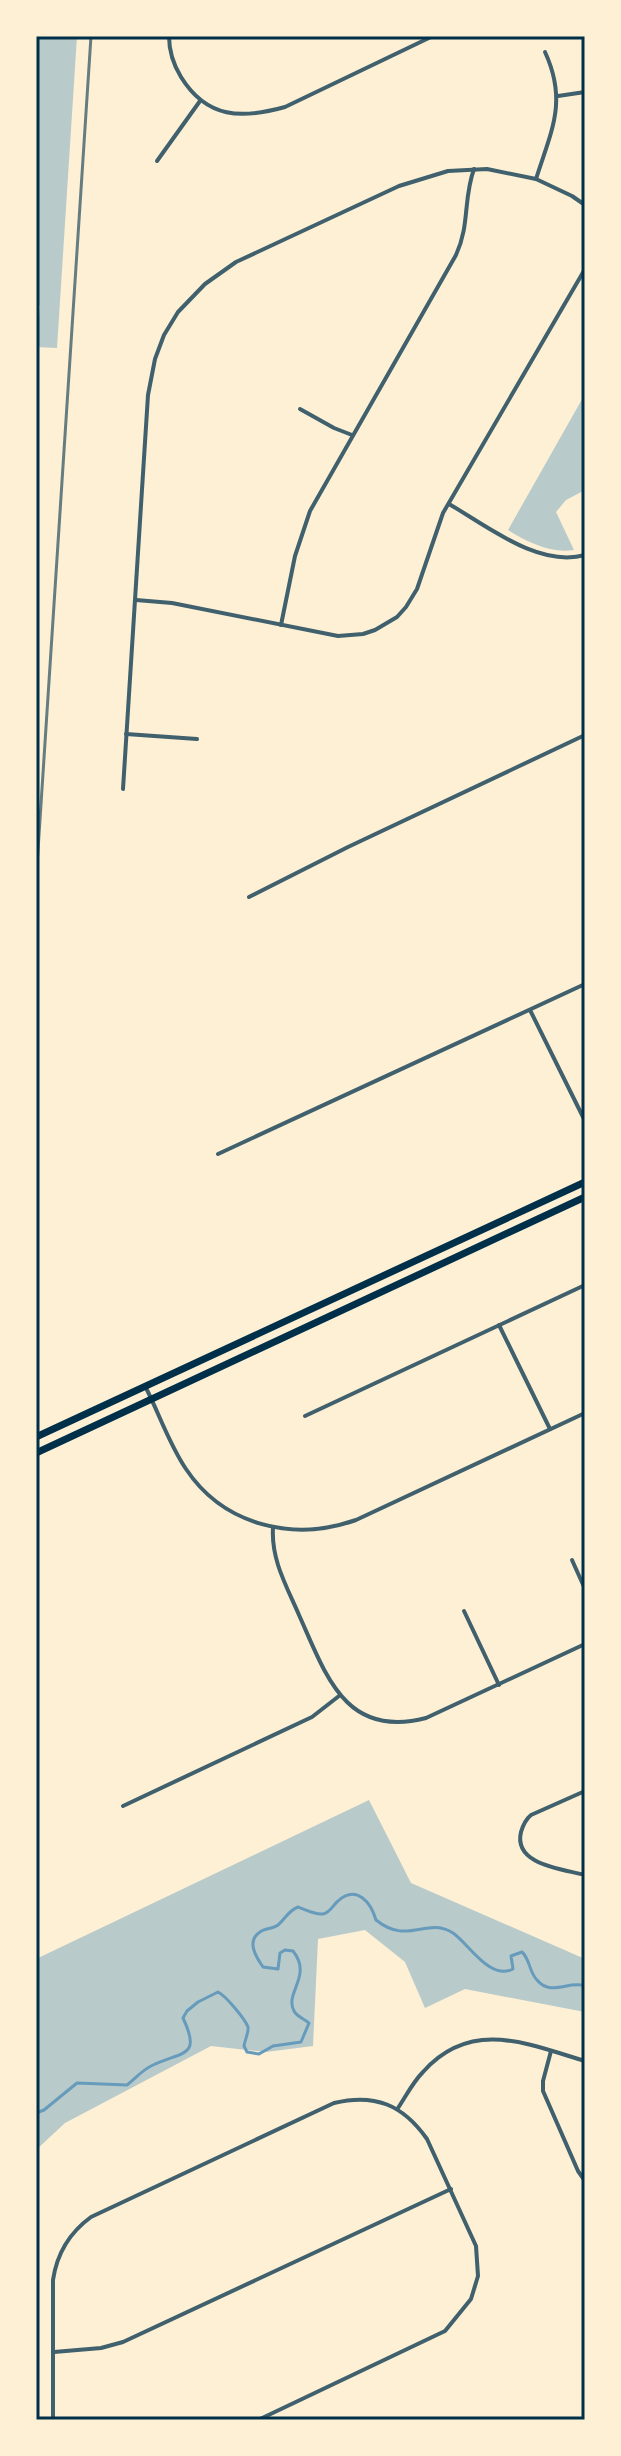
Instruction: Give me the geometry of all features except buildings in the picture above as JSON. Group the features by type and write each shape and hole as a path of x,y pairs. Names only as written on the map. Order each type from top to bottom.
{"highway":[{"path":"36,1437 585,1182"},
{"path":"36,1453 585,1197"}],"street":[{"path":"169,36 175,69 200,101 229,113 260,114 285,107 433,36"},
{"path":"536,179 555,121 558,96 553,69 545,52"},
{"path":"558,96 585,92"},
{"path":"157,161 200,101"},
{"path":"281,625 302,530 321,488 456,255 465,232 468,194 474,169"},
{"path":"123,789 148,395 159,345 178,312 205,284 236,262 399,186 435,174 474,169 500,171 536,179 585,205"},
{"path":"136,600 172,603 325,634 351,636 375,630 397,617 417,589 433,537 449,504 585,269"},
{"path":"300,409 352,435"},
{"path":"449,504 533,551 566,558 585,555"},
{"path":"126,734 197,739"},
{"path":"249,897 585,735"},
{"path":"218,1154 585,984"},
{"path":"530,1010 585,1121"},
{"path":"305,1416 585,1285"},
{"path":"499,1325 550,1429"},
{"path":"145,1386 186,1470 207,1494 229,1511 273,1528 298,1530 323,1529 356,1520 585,1413"},
{"path":"273,1528 273,1545 279,1569 327,1676 339,1696 373,1719 397,1723 426,1718 585,1644"},
{"path":"572,1560 585,1589"},
{"path":"464,1611 499,1685"},
{"path":"123,1806 312,1717 339,1696"},
{"path":"585,1791 531,1815 526,1820 520,1840 523,1850 545,1865 585,1875"},
{"path":"398,2108 422,2072 437,2059 471,2042 502,2038 585,2061"},
{"path":"551,2051 543,2081 545,2096 585,2181"},
{"path":"53,2420 55,2264 71,2235 85,2222 334,2103 364,2100 398,2108 427,2139 471,2233 478,2263 476,2287 471,2299 445,2331 270,2418 258,2420"},
{"path":"54,2352 101,2348 123,2342 451,2189"}],"shaded area":[{"path":"36,36 77,36 57,348 36,347 40,306 36,304"},
{"path":"585,394 585,490 566,500 556,512 574,550 548,549 508,530"},
{"path":"369,1800 411,1883 585,1959 585,2012 465,1989 425,2008 405,1962 365,1930 318,1939 313,2046 266,2052 211,2046 65,2123 36,2150 36,1959"}],"waterway":[{"path":"36,2113 77,2083 127,2085 149,2067 180,2055 190,2047 183,2018 187,2011 218,1992 235,2008 248,2027 244,2046 247,2052 259,2054 273,2046 301,2042 309,2023 295,2013 292,2004 299,1976 298,1960 293,1951 285,1950 280,1953 278,1969 263,1967 255,1954 254,1940 262,1931 278,1925 298,1907 323,1914 351,1894 367,1902 376,1920 387,1927 398,1931 434,1927 453,1933 480,1960 496,1970 513,1969 511,1956 522,1952 534,1977 542,1985 554,1988 585,1986"}],"railway":[{"path":"36,881 91,36"}]}
